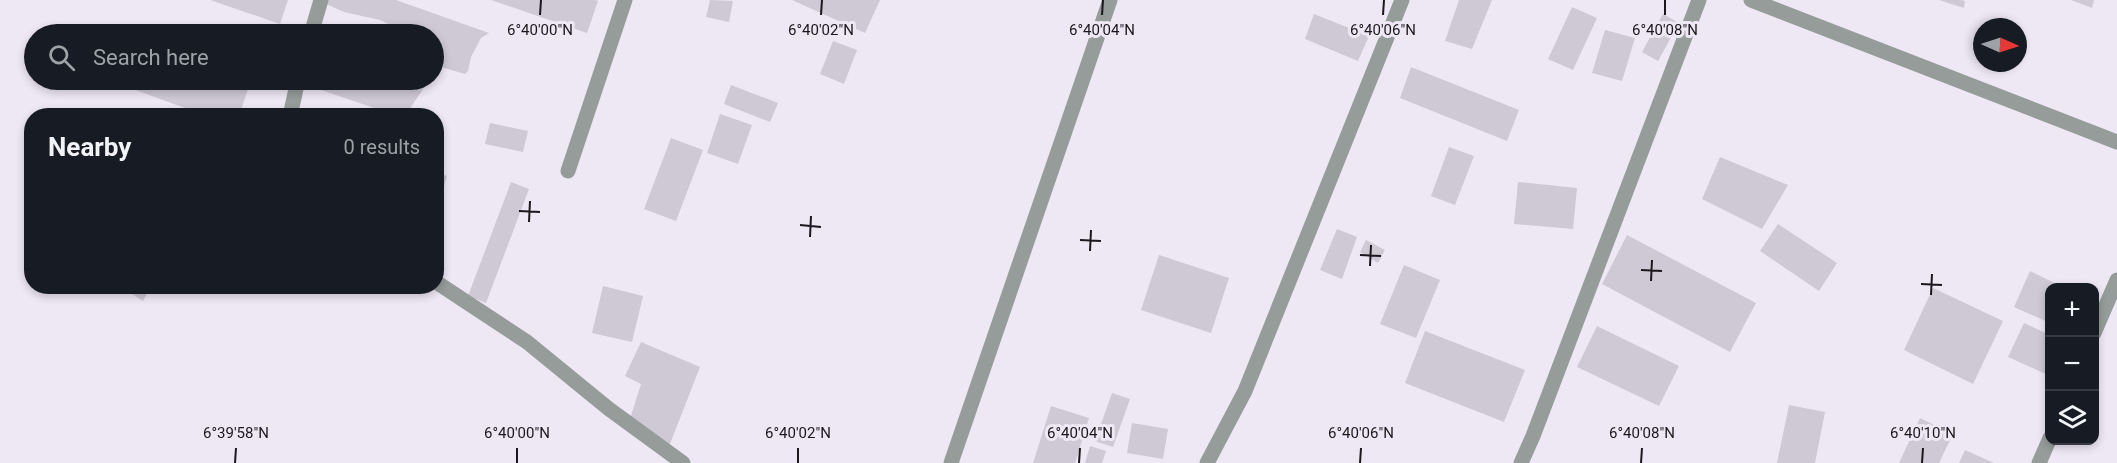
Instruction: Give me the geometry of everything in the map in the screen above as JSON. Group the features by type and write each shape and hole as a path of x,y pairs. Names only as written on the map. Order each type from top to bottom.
{"street":[{"path":"314,24 321,0"},
{"path":"568,171 626,0"},
{"path":"951,463 1110,0"},
{"path":"1207,463 1245,391 1402,0"},
{"path":"1521,463 1699,0"},
{"path":"1751,0 2117,142"},
{"path":"292,108 296,90"},
{"path":"2099,321 2117,280"},
{"path":"444,287 527,342 609,410 683,463"},
{"path":"2039,463 2046,445"}],"building":[{"path":"210,0 288,0 280,24"},
{"path":"317,0 396,0 489,33 481,38 465,74 444,68 444,24 388,24 344,12"},
{"path":"491,0 595,0 598,1 587,33"},
{"path":"710,0 733,1 729,22 706,17"},
{"path":"792,0 880,0 865,33"},
{"path":"1459,0 1492,0 1472,49 1445,41"},
{"path":"1939,0 1965,1 1964,8"},
{"path":"2071,0 2094,0 2092,8"},
{"path":"1572,7 1597,18 1573,70 1548,59"},
{"path":"1314,14 1369,36 1358,61 1305,39"},
{"path":"1663,14 1679,23 1658,61 1642,52"},
{"path":"1605,30 1635,38 1622,81 1592,73"},
{"path":"833,41 857,50 844,84 820,74"},
{"path":"1411,67 1519,110 1507,141 1400,98"},
{"path":"731,85 778,103 770,122 724,104"},
{"path":"136,90 248,90 242,108 185,108"},
{"path":"321,90 422,90 410,108 374,108"},
{"path":"720,114 752,125 738,164 707,153"},
{"path":"490,123 528,131 523,152 485,144"},
{"path":"671,138 703,150 676,221 644,209"},
{"path":"1449,147 1474,156 1455,205 1431,196"},
{"path":"1720,157 1788,185 1762,229 1702,199"},
{"path":"511,182 529,189 486,303 468,296"},
{"path":"1518,182 1577,188 1573,229 1514,224"},
{"path":"1778,224 1837,263 1819,291 1760,251"},
{"path":"1337,229 1357,237 1342,279 1320,270"},
{"path":"1627,235 1756,303 1730,352 1602,284"},
{"path":"1366,240 1385,250 1378,263 1360,252"},
{"path":"1159,255 1229,278 1211,333 1141,310"},
{"path":"1404,265 1440,280 1416,338 1380,324"},
{"path":"2030,271 2055,283 2045,283 2045,321 2014,307"},
{"path":"603,286 643,296 632,342 592,333"},
{"path":"1933,288 2003,321 1973,384 1904,350"},
{"path":"132,294 147,294 143,301"},
{"path":"2024,323 2045,333 2045,374 2008,357"},
{"path":"1597,326 1679,366 1659,406 1577,367"},
{"path":"1425,331 1525,370 1504,422 1405,383"},
{"path":"641,342 700,367 668,449 629,422 641,384 625,376"},
{"path":"1112,393 1130,399 1113,447 1095,441"},
{"path":"1789,405 1825,412 1815,463 1777,463"},
{"path":"1051,406 1089,418 1075,463 1033,463"},
{"path":"1920,418 1953,434 1939,463 1899,463"},
{"path":"1132,423 1168,429 1163,459 1127,453"},
{"path":"1090,446 1106,451 1102,463 1085,463"},
{"path":"1965,450 1994,463 1959,463"}]}
